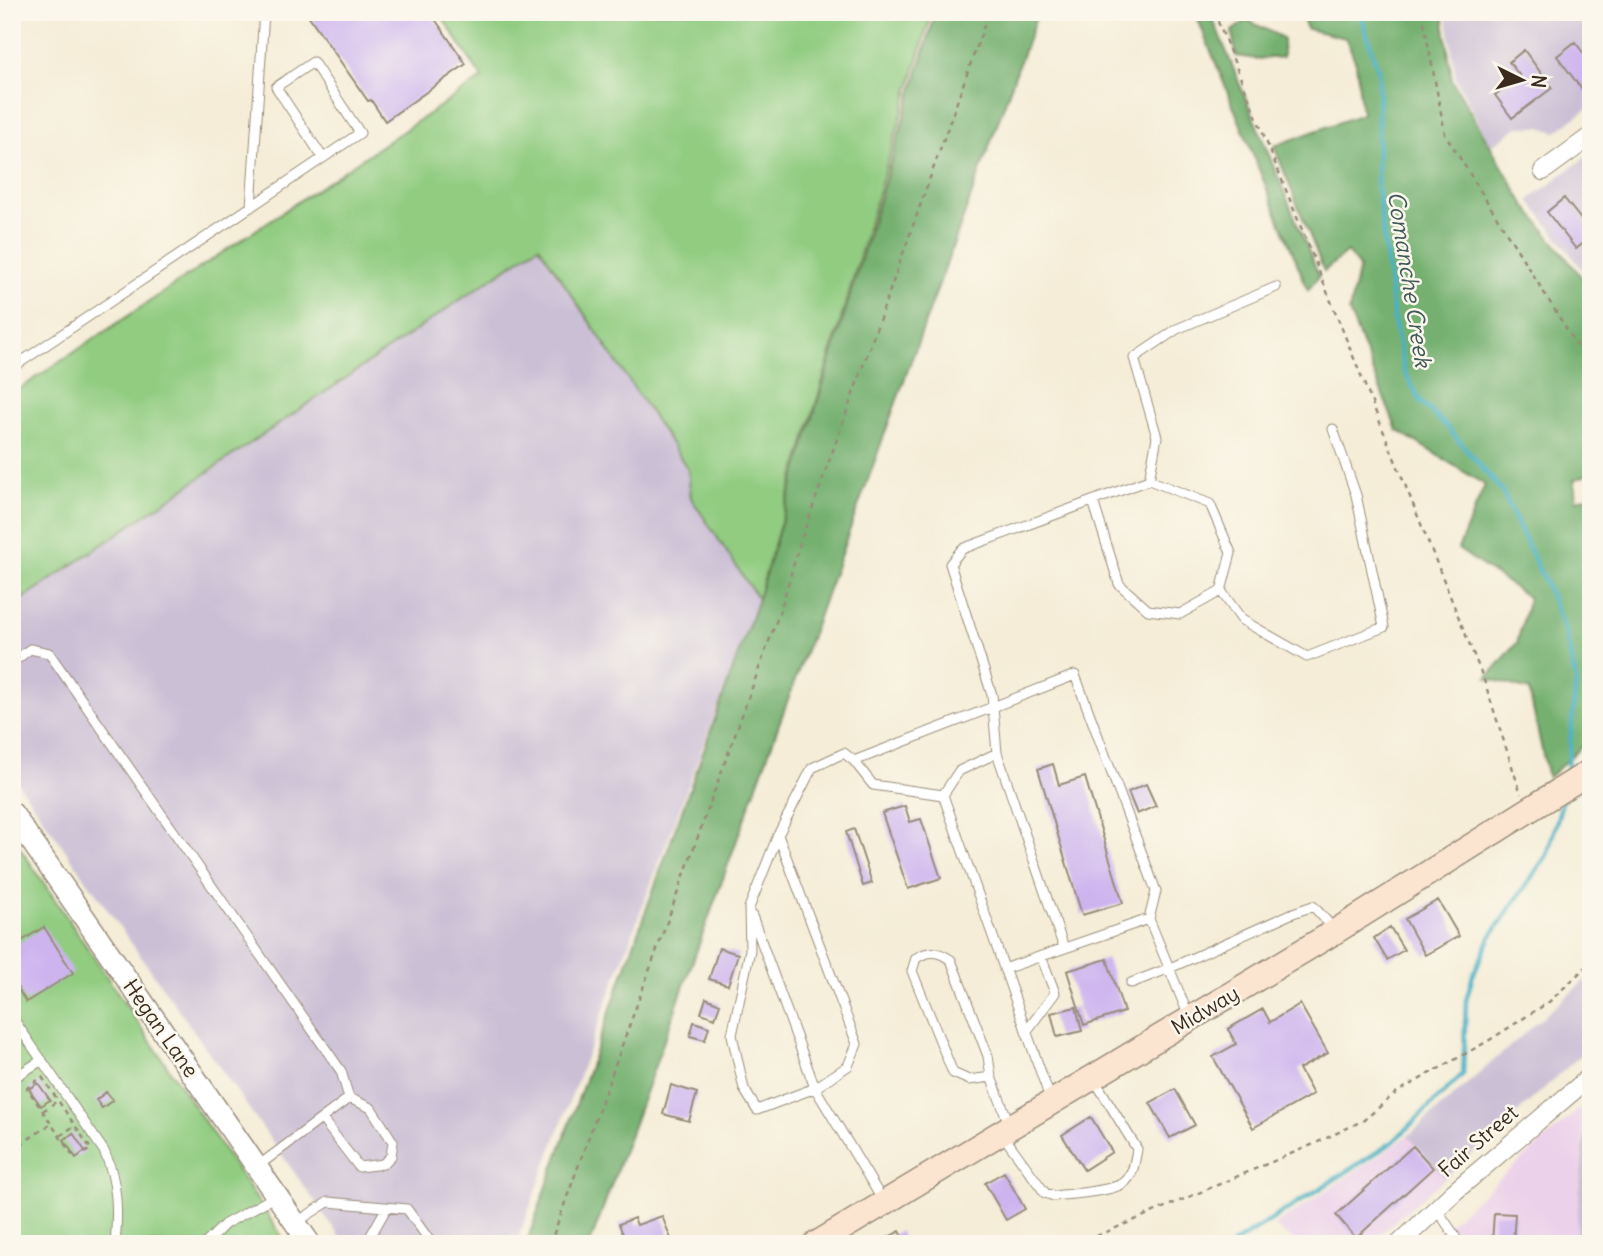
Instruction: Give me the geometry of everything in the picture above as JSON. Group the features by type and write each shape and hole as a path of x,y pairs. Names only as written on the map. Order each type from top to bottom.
{"main road":[{"name":"Midway","path":"816,1244 1336,931 1591,771"}],"street":[{"path":"1543,171 1591,136"},
{"name":"Hegan Lane","path":"12,813 310,1244"},
{"name":"Fair Street","path":"1399,1244 1591,1076"}],"lane":[{"path":"251,207 264,12"},
{"path":"12,368 360,133 313,62 276,86 260,85"},
{"path":"276,86 323,158"},
{"path":"1149,480 1157,437 1134,358 1177,329 1276,287"},
{"path":"1221,591 1242,620 1307,657 1384,627 1356,495 1333,429"},
{"path":"1064,948 998,752 992,695 950,564 962,549 1149,480 1210,503 1231,553 1221,591 1180,614 1148,610 1119,584 1093,501"},
{"path":"12,663 30,649 50,653 341,1071 349,1098 371,1108 393,1142 391,1156 383,1164 359,1167 322,1119"},
{"path":"854,761 1075,675 1156,891 1149,919 1190,1020"},
{"path":"943,795 959,771 998,752"},
{"path":"778,835 857,1044 848,1066 815,1088 757,1110 744,1089 732,1035 750,950 749,908 778,835 812,768 844,753 873,785 943,795"},
{"path":"943,795 1052,1102"},
{"path":"1131,983 1313,906 1336,931"},
{"path":"749,908 815,1088 884,1203"},
{"path":"1004,969 1149,919"},
{"path":"991,1077 969,1080 953,1073 912,971 916,958 926,952 939,952 951,960 988,1056 1006,1130 1045,1193 1054,1196 1118,1186 1127,1180 1133,1168 1136,1149 1094,1077"},
{"path":"1026,1032 1055,993 1041,956"},
{"path":"12,1017 104,1151 116,1196 115,1244"},
{"path":"12,1079 42,1060"},
{"path":"256,1167 349,1098"},
{"path":"205,1244 225,1224 276,1196"},
{"path":"295,1223 328,1202 407,1209 432,1244"},
{"path":"366,1244 387,1207"},
{"path":"1436,1209 1455,1236 1455,1244"}],"path":[{"path":"550,1244 776,621 800,543 989,12"},
{"path":"1214,12 1484,680 1526,810"},
{"path":"1422,12 1445,134 1591,368"},
{"path":"1078,1244 1314,1144 1364,1120 1397,1092 1549,1002 1591,962"},
{"path":"42,1077 58,1100 91,1149 75,1160 27,1088 42,1077"},
{"path":"43,1111 58,1100"},
{"path":"12,1150 51,1124"},
{"path":"60,1136 75,1126"}],"shaded area":[{"path":"1446,12 1591,12 1591,106 1556,132 1540,127 1518,127 1491,146 1456,78"},
{"path":"1591,153 1591,281 1529,200"},
{"path":"539,246 689,469 691,498 758,599 516,1244 345,1244 12,775 12,606"},
{"path":"1590,976 1591,1046 1445,1178 1408,1136"},
{"path":"1585,1104 1575,1244 1426,1244"},
{"path":"1591,1105 1591,1244 1575,1244 1586,1108"},
{"path":"1408,1136 1445,1178 1368,1244 1299,1244 1274,1226"}],"green space":[{"path":"439,12 932,12 758,599 691,498 688,469 539,246 12,606 12,394 482,78"},
{"path":"936,12 1038,12 590,1244 526,1244 758,599"},
{"path":"1195,12 1210,12 1319,276 1308,290"},
{"path":"1300,12 1443,12 1452,80 1524,204 1591,289 1591,473 1574,480 1576,500 1591,496 1591,738 1548,778 1529,690 1487,678 1517,643 1529,598 1458,549 1485,485 1397,430 1349,312 1359,267 1347,252 1324,271 1274,146 1362,114 1356,63 1346,38 1307,29"},
{"path":"1247,20 1283,38 1283,57 1257,59 1236,56 1232,31"},
{"path":"12,836 287,1244 12,1244"}],"building":[{"path":"306,12 430,12 466,64 385,121"},
{"path":"1575,42 1591,63 1591,91 1586,95 1557,56"},
{"path":"1524,50 1552,88 1512,118 1495,95 1520,76 1509,62"},
{"path":"1564,198 1591,232 1591,237 1576,249 1547,212"},
{"path":"1053,764 1059,785 1085,777 1123,903 1082,915 1038,769"},
{"path":"1146,784 1156,806 1137,814 1128,792"},
{"path":"905,806 910,822 921,819 941,878 908,889 882,813"},
{"path":"854,829 872,883 863,886 846,832"},
{"path":"1438,900 1459,936 1425,955 1405,919"},
{"path":"44,927 73,973 26,1002 12,979 12,947"},
{"path":"1390,927 1404,950 1387,960 1374,938"},
{"path":"719,948 738,954 728,985 709,979"},
{"path":"1107,959 1124,1012 1084,1025 1067,971"},
{"path":"706,998 720,1004 715,1018 701,1013"},
{"path":"1300,1004 1328,1053 1299,1069 1313,1094 1253,1128 1213,1057 1236,1044 1228,1029 1263,1009 1270,1022"},
{"path":"1076,1007 1082,1031 1057,1037 1051,1013"},
{"path":"694,1022 709,1027 705,1040 690,1036"},
{"path":"38,1083 50,1100 41,1106 29,1089"},
{"path":"671,1085 697,1093 689,1121 663,1114"},
{"path":"1175,1089 1195,1125 1170,1138 1150,1103"},
{"path":"106,1092 113,1100 102,1108 96,1100"},
{"path":"1091,1117 1112,1152 1084,1170 1062,1135"},
{"path":"73,1133 85,1151 76,1158 64,1140"},
{"path":"1413,1146 1433,1168 1356,1238 1336,1215"},
{"path":"1004,1172 1025,1209 1006,1220 985,1183"},
{"path":"1494,1213 1515,1214 1513,1244 1492,1244"},
{"path":"662,1216 673,1244 627,1244 619,1224 634,1218 637,1225"},
{"path":"900,1231 906,1244 875,1244"}],"waterway":[{"name":"Comanche Creek","path":"1360,12 1379,74 1377,185 1394,319 1404,371 1421,402 1447,427 1502,491 1565,631 1576,681 1567,776"},
{"name":"Comanche Creek","path":"1233,1244 1393,1142 1463,1074 1466,1000 1473,975 1491,936 1547,855 1563,799"}]}
